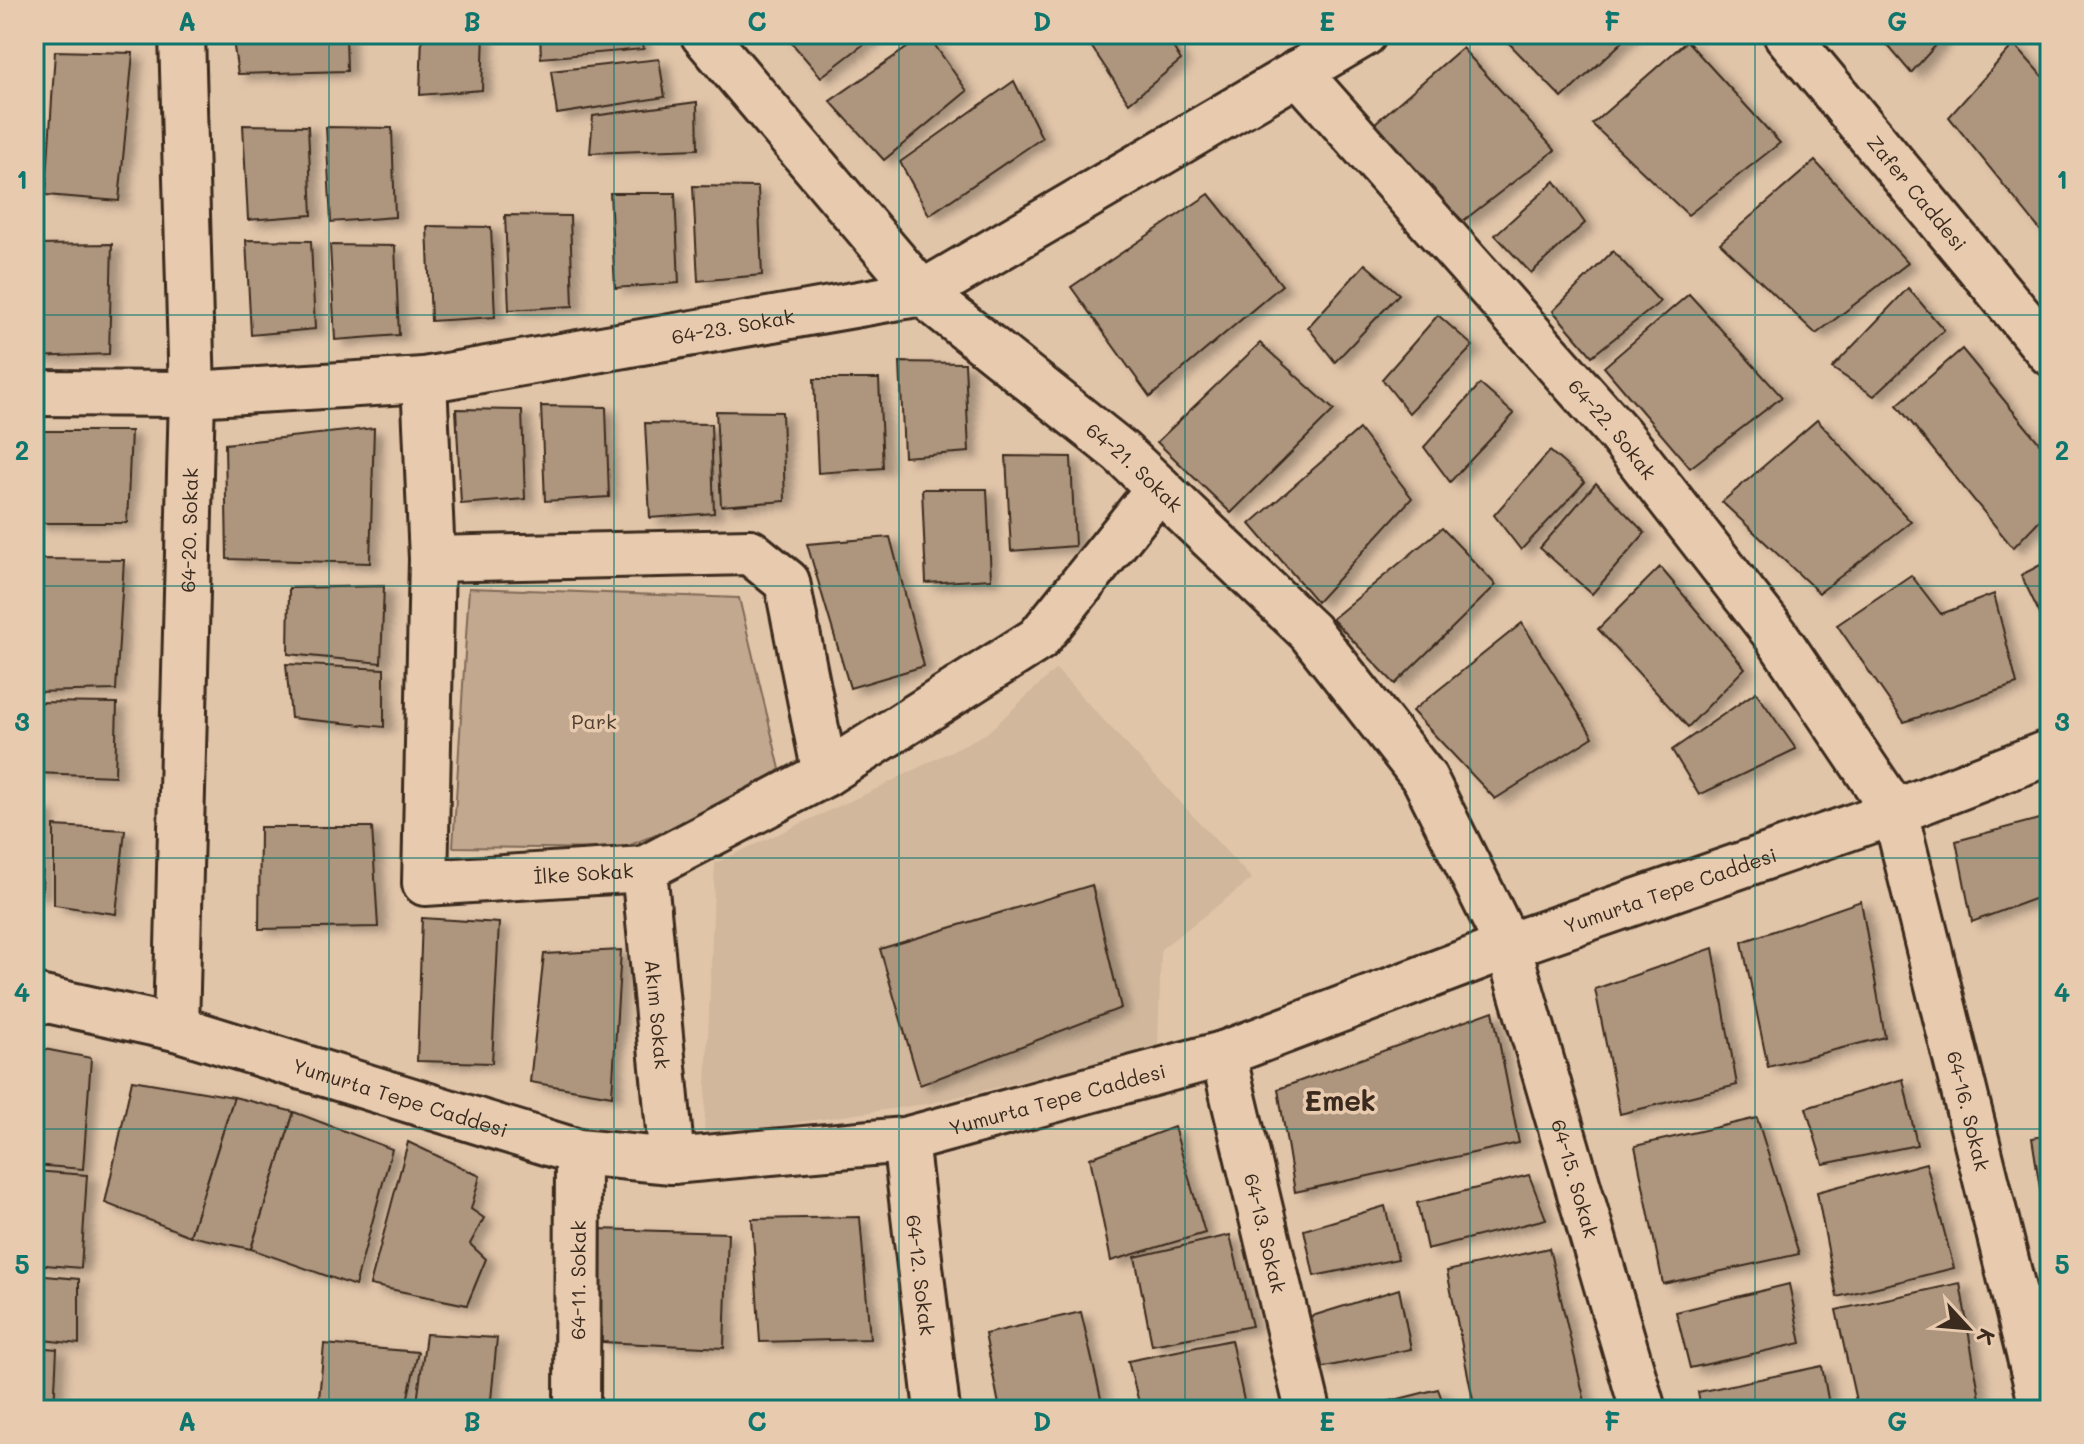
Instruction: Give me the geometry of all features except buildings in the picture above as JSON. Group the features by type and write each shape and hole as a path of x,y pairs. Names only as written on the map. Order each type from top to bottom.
{"street":[{"name":"64-20. Sokak","path":"176,1028 192,394 182,34"},
{"name":"64-21. Sokak","path":"703,34 922,293 1121,452 1310,632 1425,779 1508,946"},
{"name":"64-23. Sokak","path":"34,393 192,394 424,380 922,293 1364,34"},
{"name":"Zafer Caddesi","path":"1786,34 2050,353"},
{"name":"64-22. Sokak","path":"1298,72 1620,435 1775,634 1895,812"},
{"name":"İlke Sokak","path":"424,380 432,559 425,883 644,869 825,774 1038,639 1159,488"},
{"path":"432,559 750,552 787,582 825,774"},
{"name":"Yumurta Tepe Caddesi","path":"34,997 176,1028 578,1152 672,1161 905,1140 1223,1054 1508,946 1895,812 2050,752"},
{"name":"64-16. Sokak","path":"1895,812 2043,1410"},
{"name":"Akım Sokak","path":"644,869 672,1161"},
{"name":"64-15. Sokak","path":"1508,946 1643,1410"},
{"name":"64-13. Sokak","path":"1223,1054 1308,1410"},
{"name":"64-12. Sokak","path":"905,1140 937,1410"},
{"name":"64-11. Sokak","path":"577,1410 578,1152"}],"shaded area":[{"path":"1056,669 1252,879 1161,949 1158,1048 932,1103 704,1136 715,863 874,790 987,733"}],"green space":[{"name":"Park","path":"469,588 739,598 780,769 736,801 621,849 453,847"}],"district":[{"name":"Emek","path":"1340,1100"}]}
